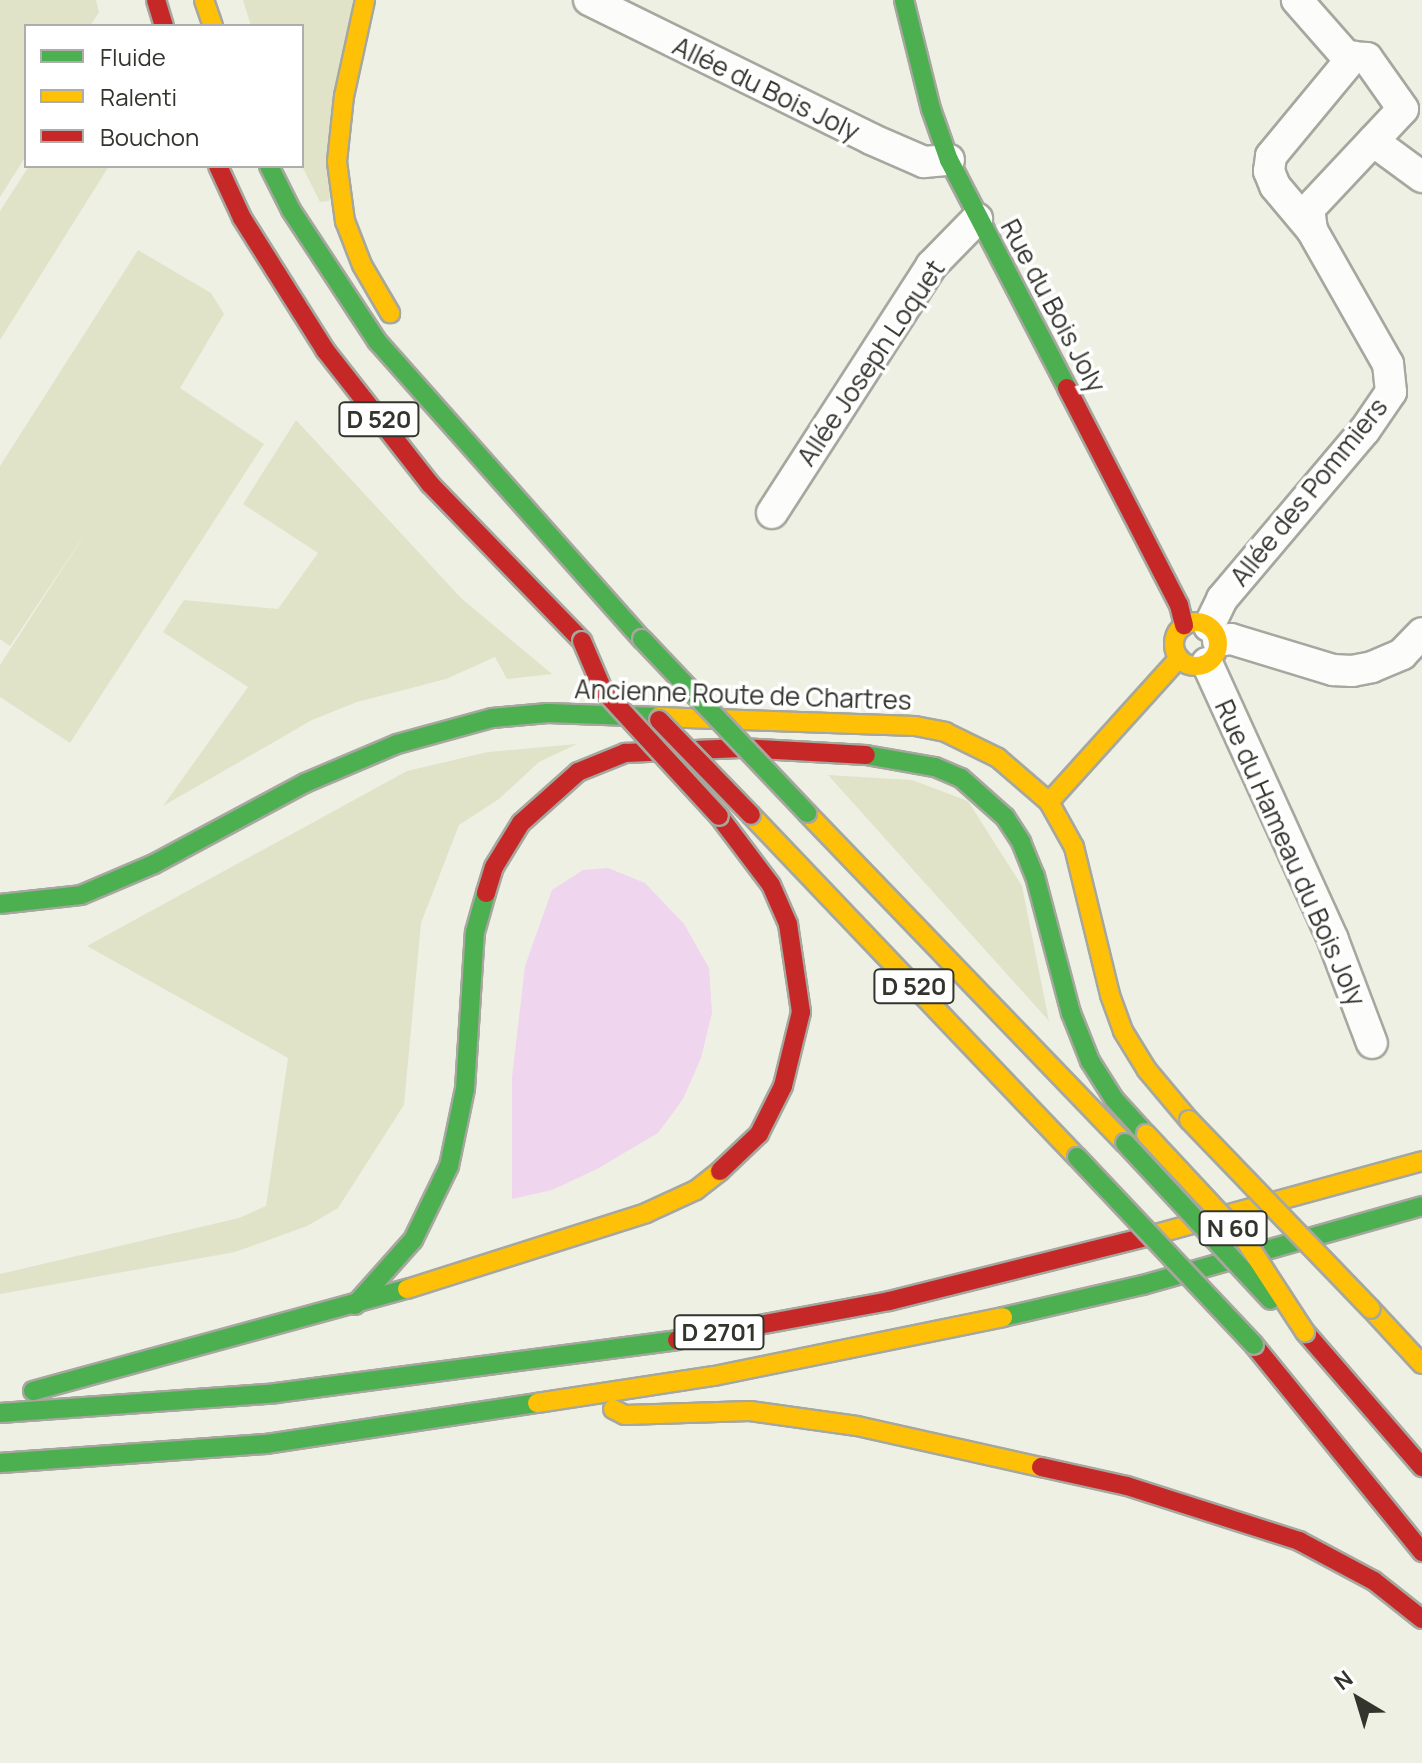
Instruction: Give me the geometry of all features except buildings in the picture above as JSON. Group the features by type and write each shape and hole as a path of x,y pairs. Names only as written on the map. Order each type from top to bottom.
{"main road":[{"path":"156,0 163,24"},
{"path":"204,0 212,24"},
{"path":"365,0 344,96 337,162 345,221 362,265 383,305 404,335 416,389"},
{"name":"Rue du Bois Joly","path":"904,0 931,109 949,160 1199,643"},
{"name":"D 520","path":"219,168 242,218 325,350 430,484 751,815 1254,1345 1398,1518 1422,1552"},
{"name":"D 520","path":"270,168 291,210 331,272 377,341 416,389 642,639 1125,1143 1246,1275 1305,1332 1422,1467"},
{"path":"0,1399 355,1305 646,1213 696,1190 759,1134 783,1086 801,1012 788,924 771,885 719,816 603,690 582,641"},
{"path":"1049,802 1199,643"},
{"name":"Ancienne Route de Chartres","path":"0,904 51,901 104,886 154,864 305,783 397,744 492,718 548,713 915,726 945,732 998,758 1049,802 1077,857 1110,995 1123,1031 1147,1070 1189,1120 1422,1364"},
{"name":"N 60","path":"355,1305 413,1240 449,1166 465,1089 475,932 494,867 521,823 556,788 578,772 625,753 741,748 874,755 935,767 961,778 1005,817 1021,842 1035,876 1071,1013 1090,1061 1114,1099 1245,1240 1305,1332"},
{"name":"D 2701","path":"0,1413 276,1393 692,1338 889,1301 1054,1261 1356,1182 1422,1161"},
{"name":"D 2701","path":"0,1463 266,1444 586,1396 940,1332 1143,1285 1422,1206"},
{"path":"586,1396 625,1415 750,1411 857,1426 1127,1486 1299,1541 1374,1581 1422,1619"}],"street":[{"name":"Allée du Bois Joly","path":"589,0 871,139 924,162 949,160"},
{"path":"1297,0 1347,57 1367,58 1403,109 1309,209 1312,230"},
{"name":"Allée des Pommiers","path":"1199,643 1222,599 1365,430 1391,392 1388,364 1312,230 1275,186 1269,171 1271,156 1353,57"},
{"path":"1373,141 1422,177"},
{"name":"Allée Joseph Loquet","path":"772,513 931,266 977,219"},
{"path":"1199,643 1231,639 1333,670 1352,671 1372,667 1402,654 1422,633"},
{"name":"Rue du Hameau du Bois Joly","path":"1199,643 1333,940 1372,1043"}],"green space":[{"path":"0,0 96,0 99,12 91,24 24,24 24,159 0,197"},
{"path":"243,0 353,0 329,201 320,202 303,168 304,24 250,24"},
{"path":"28,168 108,168 0,340 0,211"},
{"path":"138,250 211,293 224,314 180,388 264,444 70,743 0,697 0,665 92,523 10,646 0,639 0,466"},
{"path":"296,420 461,598 552,674 507,679 495,657 446,679 357,702 312,720 163,806 248,687 163,632 184,600 278,609 318,553 243,504"},
{"path":"577,744 539,762 499,799 459,825 421,923 404,1105 338,1208 307,1226 235,1252 0,1294 0,1274 239,1218 266,1206 288,1058 87,946 407,771 488,752"},
{"path":"828,775 912,780 968,801 1022,886 1049,1021"}],"shaded area":[{"path":"608,868 645,883 684,924 709,968 712,1013 701,1058 683,1099 658,1133 597,1169 552,1190 512,1199 512,1077 525,966 552,890 583,870"}],"traffic: fast":[{"path":"904,0 931,109 949,160 1067,388"},
{"path":"270,168 291,210 377,341 642,639"},
{"path":"642,639 807,813"},
{"path":"0,904 81,895 154,864 305,783 397,744 492,718 548,713 658,717"},
{"path":"866,755 935,767 961,778 1005,817 1021,842 1035,876 1071,1013 1090,1061 1114,1099 1146,1134"},
{"path":"355,1305 413,1240 449,1166 465,1089 475,932 486,893"},
{"path":"1125,1143 1271,1300"},
{"path":"1077,1157 1254,1345"},
{"path":"1003,1317 1143,1285 1422,1206"},
{"path":"33,1391 407,1289"},
{"path":"0,1413 276,1393 677,1340"},
{"path":"0,1463 266,1444 537,1403"}],"traffic: slow":[{"path":"204,0 212,24"},
{"path":"365,0 344,96 337,162 345,221 362,265 390,313"},
{"path":"1196,622 1211,629 1218,644 1211,659 1196,666 1181,659 1174,644 1181,629 1196,622"},
{"path":"1049,802 1179,658"},
{"path":"658,717 915,726 945,732 998,758 1049,802 1074,847 1110,995 1123,1031 1147,1070 1189,1120"},
{"path":"807,813 1125,1143"},
{"path":"751,815 1077,1157"},
{"path":"1189,1120 1371,1309"},
{"path":"1146,1134 1245,1240 1305,1332"},
{"path":"1145,1237 1422,1161"},
{"path":"407,1289 646,1213 696,1190 720,1171"},
{"path":"1371,1309 1422,1364"},
{"path":"537,1403 714,1376 1003,1317"},
{"path":"613,1409 625,1415 750,1411 857,1426 1041,1467"}],"traffic: jam":[{"path":"156,0 163,24"},
{"path":"219,168 242,218 325,350 430,484 582,641"},
{"path":"1067,388 1179,605 1184,625"},
{"path":"582,641 603,690 719,816"},
{"path":"659,720 751,815"},
{"path":"486,893 494,867 521,823 578,772 625,753 741,748 866,755"},
{"path":"719,816 771,885 788,924 801,1012 783,1086 759,1134 720,1171"},
{"path":"677,1340 889,1301 1145,1237"},
{"path":"1305,1332 1422,1467"},
{"path":"1254,1345 1422,1552"},
{"path":"1041,1467 1127,1486 1299,1541 1374,1581 1422,1619"}]}
